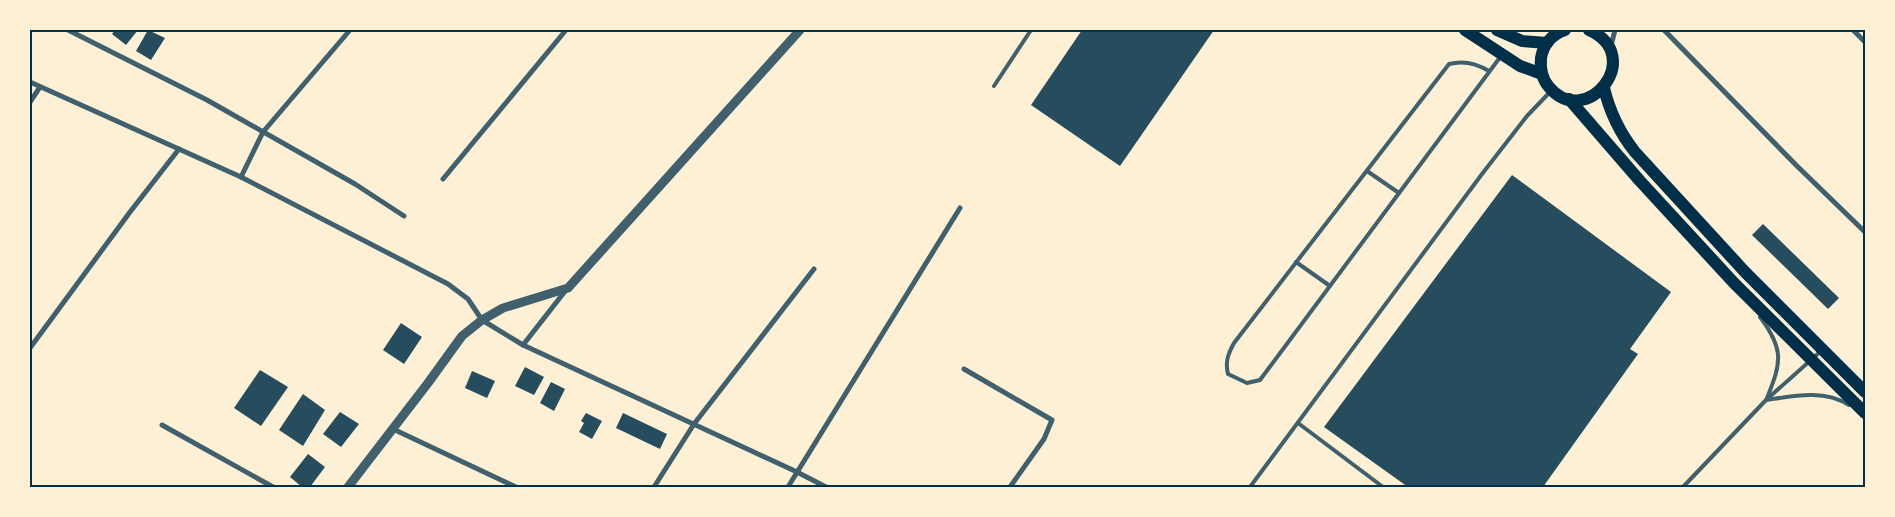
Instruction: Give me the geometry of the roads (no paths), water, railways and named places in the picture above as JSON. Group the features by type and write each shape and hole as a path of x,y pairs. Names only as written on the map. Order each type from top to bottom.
{"main road":[{"path":"1466,30 1520,66 1542,74"},
{"path":"1497,30 1522,41 1547,43"},
{"path":"1565,30 1553,36 1542,53 1540,64 1542,74 1552,90 1569,99 1640,181 1734,283 1865,414"},
{"path":"1569,99 1588,98 1596,94 1604,88 1612,70 1613,59 1610,49 1600,36 1589,30"},
{"path":"1604,88 1615,122 1635,152 1745,272 1865,392"}],"street":[{"path":"68,30 207,100 355,184 404,216"},
{"path":"240,177 263,132 350,30"},
{"path":"442,179 566,30"},
{"path":"523,345 568,288 800,30"},
{"path":"1610,49 1615,30"},
{"path":"1664,30 1797,166 1865,232"},
{"path":"1853,30 1865,42"},
{"path":"30,82 240,177 448,284 468,299 482,320 523,345 826,487"},
{"path":"30,102 40,87"},
{"path":"30,348 130,212 179,150"},
{"path":"788,487 960,208"},
{"path":"654,487 694,424 814,269"},
{"path":"348,487 462,336 482,320 504,308 568,288"},
{"path":"964,369 1052,420 1044,439 1010,487"},
{"path":"162,424 273,487"},
{"path":"393,429 516,487"}],"lane":[{"path":"994,86 1031,30"},
{"path":"1489,71 1477,64 1461,62 1449,64 1234,343 1228,355 1226,366 1228,374 1247,383 1260,380 1502,54"},
{"path":"1250,487 1482,174 1527,116 1552,90"},
{"path":"1366,171 1399,193"},
{"path":"1296,262 1330,286"},
{"path":"1734,283 1772,334 1776,344 1779,361 1778,371 1766,400"},
{"path":"1683,487 1766,400 1822,350"},
{"path":"1766,400 1790,396 1828,396 1842,400 1865,414"},
{"path":"1298,423 1383,487"}]}
